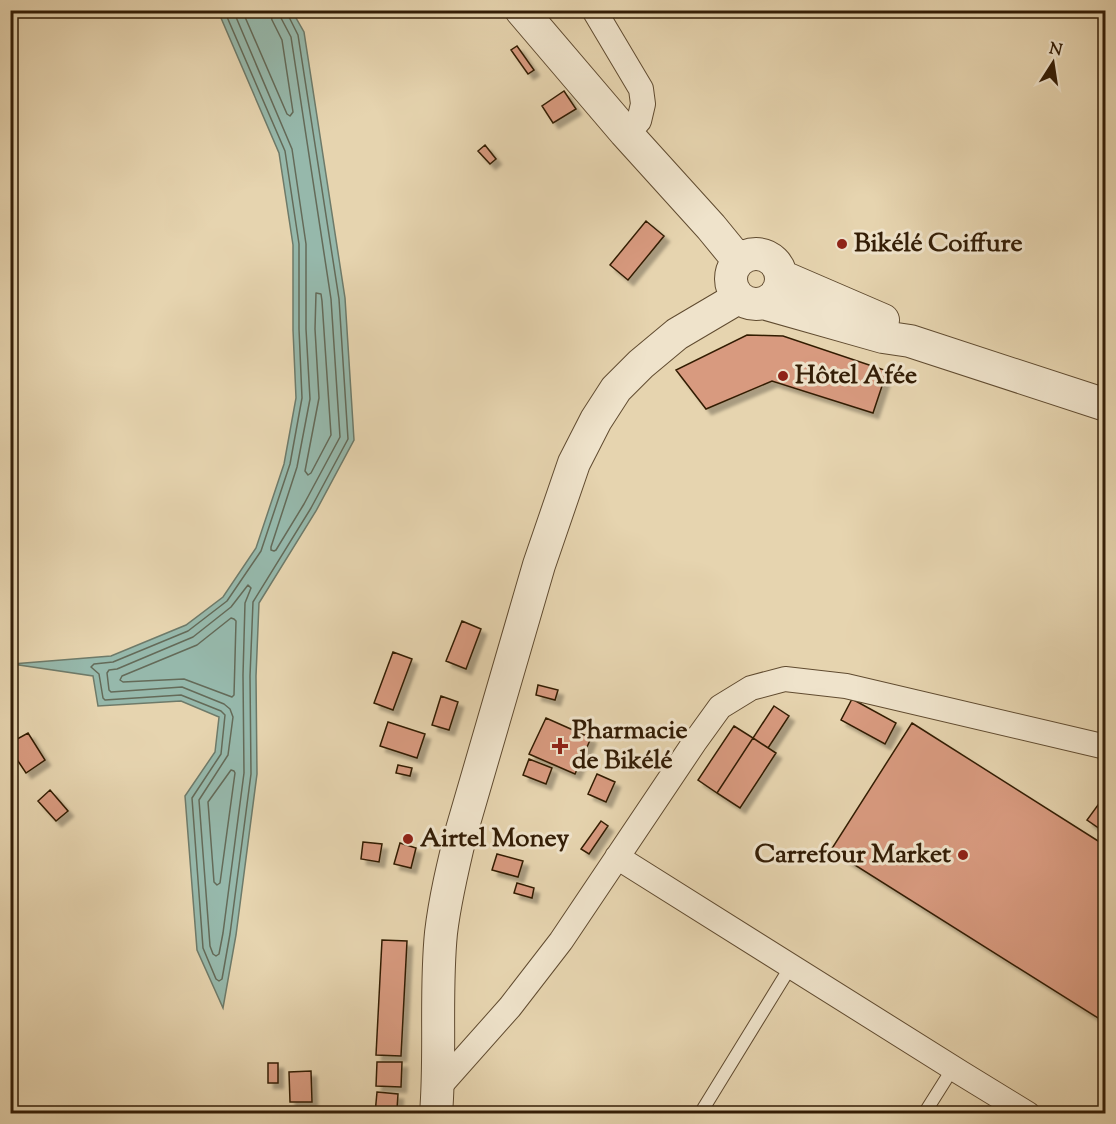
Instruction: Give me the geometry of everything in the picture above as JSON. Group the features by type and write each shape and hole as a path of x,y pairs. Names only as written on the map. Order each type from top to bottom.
{"street":[{"path":"521,10 738,260"},
{"path":"594,10 641,89 643,104 639,121 625,132"},
{"path":"437,1101 441,933 451,874 539,564 574,463 596,420 616,390 641,364 677,334 750,301 771,300 777,293 781,276 773,261 757,254 738,260 731,273 730,282 733,290 750,301 883,337 910,341 1106,405"},
{"path":"781,276 888,322 910,341"},
{"path":"437,1101 561,941 693,743 720,707 751,687 785,679 846,686 1106,747"},
{"path":"617,857 1028,1113"}],"lane":[{"path":"700,1113 791,966"},
{"path":"924,1113 953,1068"}],"water":[{"path":"218,11 292,11 304,32 345,298 354,440 316,511 259,603 256,676 257,774 236,935 223,1008 197,950 185,796 215,752 219,717 181,701 98,706 93,676 12,664 111,656 186,625 223,597 256,548 284,464 296,398 293,245 279,153"}],"building":[{"path":"517,46 534,70 528,74 511,50"},
{"path":"564,91 576,109 553,123 542,106"},
{"path":"485,145 496,159 490,164 478,151"},
{"path":"646,221 664,236 628,280 610,265"},
{"name":"Hôtel Afée","path":"747,335 783,336 887,371 873,413 772,381 706,409 676,370"},
{"path":"462,621 481,629 466,669 446,661"},
{"path":"393,652 412,659 393,710 374,703"},
{"path":"538,685 558,690 555,700 536,695"},
{"path":"441,696 458,702 449,730 432,725"},
{"path":"852,699 896,723 885,744 841,720"},
{"path":"774,706 789,716 768,748 753,738"},
{"name":"Pharmacie de Bikélé","path":"546,718 591,738 575,774 529,754"},
{"path":"388,722 425,734 417,758 380,746"},
{"path":"912,723 1106,846 1106,1023 831,850"},
{"path":"734,726 753,738 717,793 698,780"},
{"path":"28,733 45,760 26,773 10,749 10,743"},
{"path":"753,738 776,753 740,808 717,793"},
{"path":"529,759 552,768 546,784 523,775"},
{"path":"398,765 412,768 410,776 396,773"},
{"path":"597,774 615,782 606,802 588,794"},
{"path":"50,790 68,811 56,821 38,801"},
{"path":"1106,794 1106,833 1087,820"},
{"path":"601,821 608,826 589,854 581,849"},
{"path":"363,842 382,844 379,862 361,859"},
{"path":"400,843 416,848 411,868 394,864"},
{"path":"497,854 523,861 518,877 492,870"},
{"path":"517,883 534,888 532,898 514,893"},
{"path":"382,940 407,941 401,1056 376,1055"},
{"path":"377,1062 402,1062 401,1087 376,1086"},
{"path":"268,1063 278,1063 278,1083 268,1083"},
{"path":"311,1071 312,1102 290,1102 289,1072"},
{"path":"377,1092 398,1094 397,1109 409,1110 409,1114 375,1114"}],"place":[{"name":"Bikélé Coiffure","path":"842,244"},
{"name":"Hôtel Afée","path":"783,376"},
{"name":"Pharmacie de Bikélé","path":"560,746"},
{"name":"Airtel Money","path":"408,839"},
{"name":"Carrefour Market","path":"963,855"}]}
